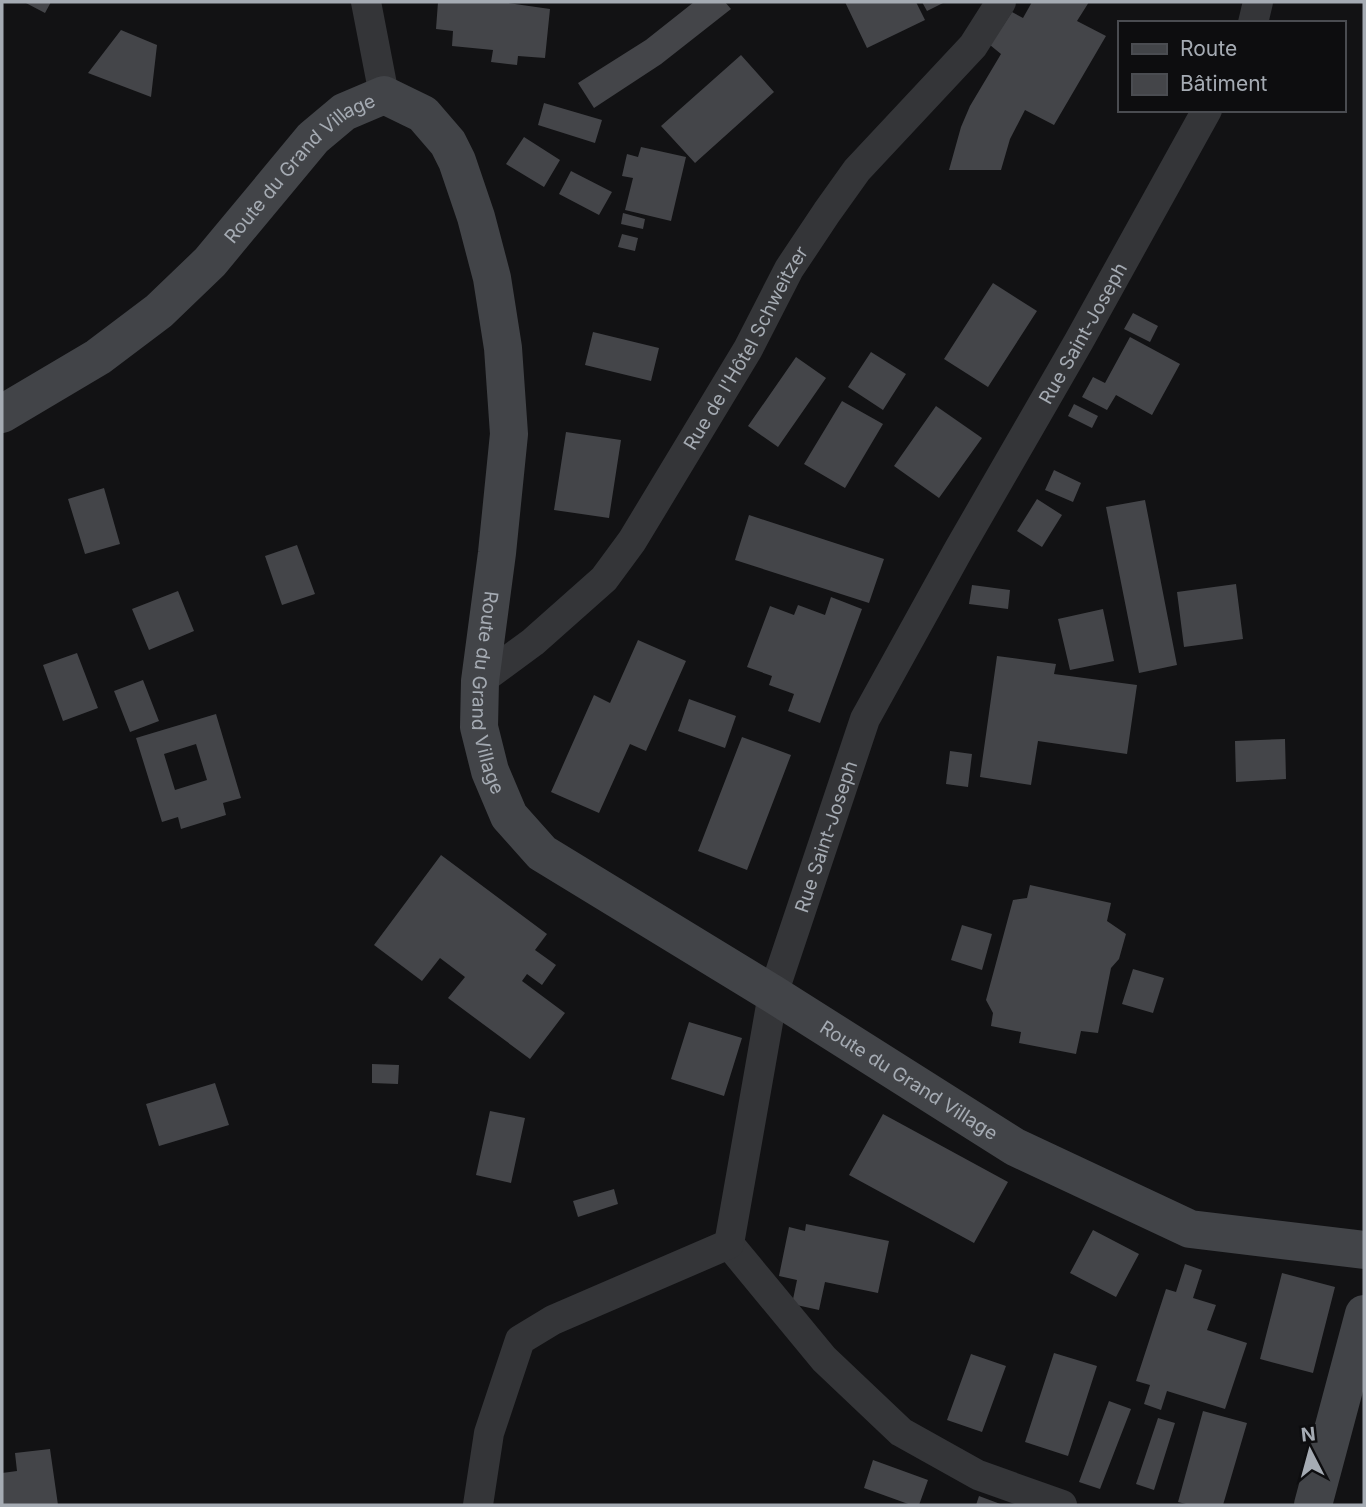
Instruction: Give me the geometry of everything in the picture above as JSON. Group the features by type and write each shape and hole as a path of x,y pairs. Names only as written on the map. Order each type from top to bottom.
{"street":[{"path":"366,2 384,95"},
{"name":"Rue de l'Hôtel Schweitzer","path":"480,681 533,642 604,579 632,541 748,349 789,269 827,212 857,170 973,46 1001,2"},
{"path":"1253,21 1258,2"},
{"name":"Route du Grand Village","path":"2,414 98,358 159,311 210,262 313,138 344,112 384,95 423,114 447,143 457,161 476,216 494,290 503,348 509,434 480,681 479,727 490,771 509,816 542,853 773,994 1015,1147 1190,1229 1364,1250"},
{"name":"Rue Saint-Joseph","path":"729,1244 773,994 865,719 1206,112"},
{"path":"478,1505 489,1433 520,1340 553,1320 729,1244 824,1359 901,1432 978,1475 1062,1505"},
{"path":"1313,1505 1364,1314"}],"building":[{"path":"24,2 51,2 45,13"},
{"path":"438,2 502,2 550,9 545,58 518,56 517,65 491,62 493,50 452,46 453,31 436,29"},
{"path":"694,2 725,2 731,9 661,64 594,108 578,83 646,40"},
{"path":"845,2 916,2 925,20 867,48"},
{"path":"922,2 945,2 927,11"},
{"path":"1032,2 1089,2 1077,21 1106,36 1054,125 1025,110 1010,139 1001,170 949,170 970,106 1001,54 990,45 1012,12 1023,18"},
{"path":"121,30 157,45 151,97 88,73"},
{"path":"741,55 774,92 695,163 661,126"},
{"path":"544,103 602,120 595,143 538,125"},
{"path":"524,137 560,160 544,187 506,164"},
{"path":"641,147 686,157 671,221 625,210 633,178 622,176 627,154 638,157"},
{"path":"571,171 612,192 599,215 559,194"},
{"path":"623,213 645,219 643,229 621,224"},
{"path":"622,234 638,238 635,251 618,247"},
{"path":"993,283 1037,311 988,387 944,359"},
{"path":"1133,313 1158,326 1150,342 1124,329"},
{"path":"593,332 659,348 651,381 585,365"},
{"path":"1130,337 1180,364 1152,415 1116,395 1107,410 1082,397 1093,377 1105,383"},
{"path":"871,352 906,374 883,410 848,387"},
{"path":"796,357 826,378 778,447 748,426"},
{"path":"842,401 883,424 845,488 804,464"},
{"path":"1074,404 1098,416 1092,428 1068,416"},
{"path":"936,406 982,438 939,498 894,466"},
{"path":"566,432 621,440 609,518 554,510"},
{"path":"1054,470 1081,483 1073,502 1045,490"},
{"path":"104,488 120,544 85,554 68,499"},
{"path":"1037,499 1062,515 1042,547 1017,531"},
{"path":"1145,500 1177,665 1139,673 1106,507"},
{"path":"749,515 884,559 869,603 735,560"},
{"path":"297,545 315,594 282,605 265,556"},
{"path":"1236,584 1243,639 1184,647 1177,592"},
{"path":"972,585 1010,590 1008,609 969,604"},
{"path":"178,591 194,631 149,650 132,609"},
{"path":"831,597 862,609 820,723 788,711 794,694 769,685 772,676 747,667 770,606 794,615 798,605 825,615"},
{"path":"1103,609 1114,661 1070,670 1058,619"},
{"path":"638,640 686,661 646,751 630,744 599,813 551,792 594,695 610,703"},
{"path":"77,653 98,708 63,721 43,665"},
{"path":"997,656 1056,664 1054,674 1137,685 1127,754 1038,741 1031,785 980,777"},
{"path":"143,680 159,721 130,732 114,691"},
{"path":"689,699 736,716 725,748 678,731"},
{"path":"216,714 241,798 223,803 226,815 181,829 178,817 162,822 136,738","holes":["196,744 207,780 175,790 164,754"]},
{"path":"742,737 791,755 747,870 698,851"},
{"path":"1285,739 1286,779 1236,782 1235,741"},
{"path":"950,751 972,754 968,787 946,784"},
{"path":"441,855 547,934 535,950 556,965 542,985 527,974 522,981 565,1013 530,1059 448,998 465,977 440,958 422,981 374,945"},
{"path":"1030,885 1111,903 1107,921 1126,934 1119,959 1111,968 1098,1033 1081,1031 1076,1054 1019,1043 1021,1032 991,1026 993,1013 986,1000 1013,900 1027,898"},
{"path":"962,925 992,934 982,970 951,960"},
{"path":"1133,969 1164,978 1153,1013 1122,1004"},
{"path":"689,1022 742,1038 724,1096 671,1079"},
{"path":"372,1064 399,1065 398,1084 372,1083"},
{"path":"215,1083 229,1125 159,1146 146,1104"},
{"path":"490,1111 525,1118 511,1183 476,1175"},
{"path":"883,1114 1008,1182 974,1243 849,1175"},
{"path":"614,1189 618,1204 578,1217 573,1201"},
{"path":"806,1224 889,1241 878,1293 825,1282 819,1310 792,1304 797,1280 779,1276 789,1227 805,1231"},
{"path":"1093,1230 1139,1254 1116,1297 1070,1273"},
{"path":"1185,1264 1202,1270 1193,1298 1216,1305 1207,1330 1247,1343 1225,1409 1167,1391 1161,1410 1144,1404 1150,1385 1136,1381 1166,1289 1176,1292"},
{"path":"1282,1273 1335,1287 1313,1373 1260,1359"},
{"path":"1054,1353 1097,1366 1068,1456 1025,1442"},
{"path":"971,1354 1006,1366 982,1432 947,1420"},
{"path":"1109,1401 1131,1409 1100,1489 1079,1482"},
{"path":"1203,1411 1247,1423 1223,1505 1190,1505 1178,1502"},
{"path":"1158,1418 1175,1423 1154,1490 1136,1484"},
{"path":"50,1449 58,1505 2,1505 2,1473 17,1471 15,1453"},
{"path":"873,1460 928,1480 919,1505 911,1505 864,1488"},
{"path":"979,1496 1003,1505 976,1505"}]}
